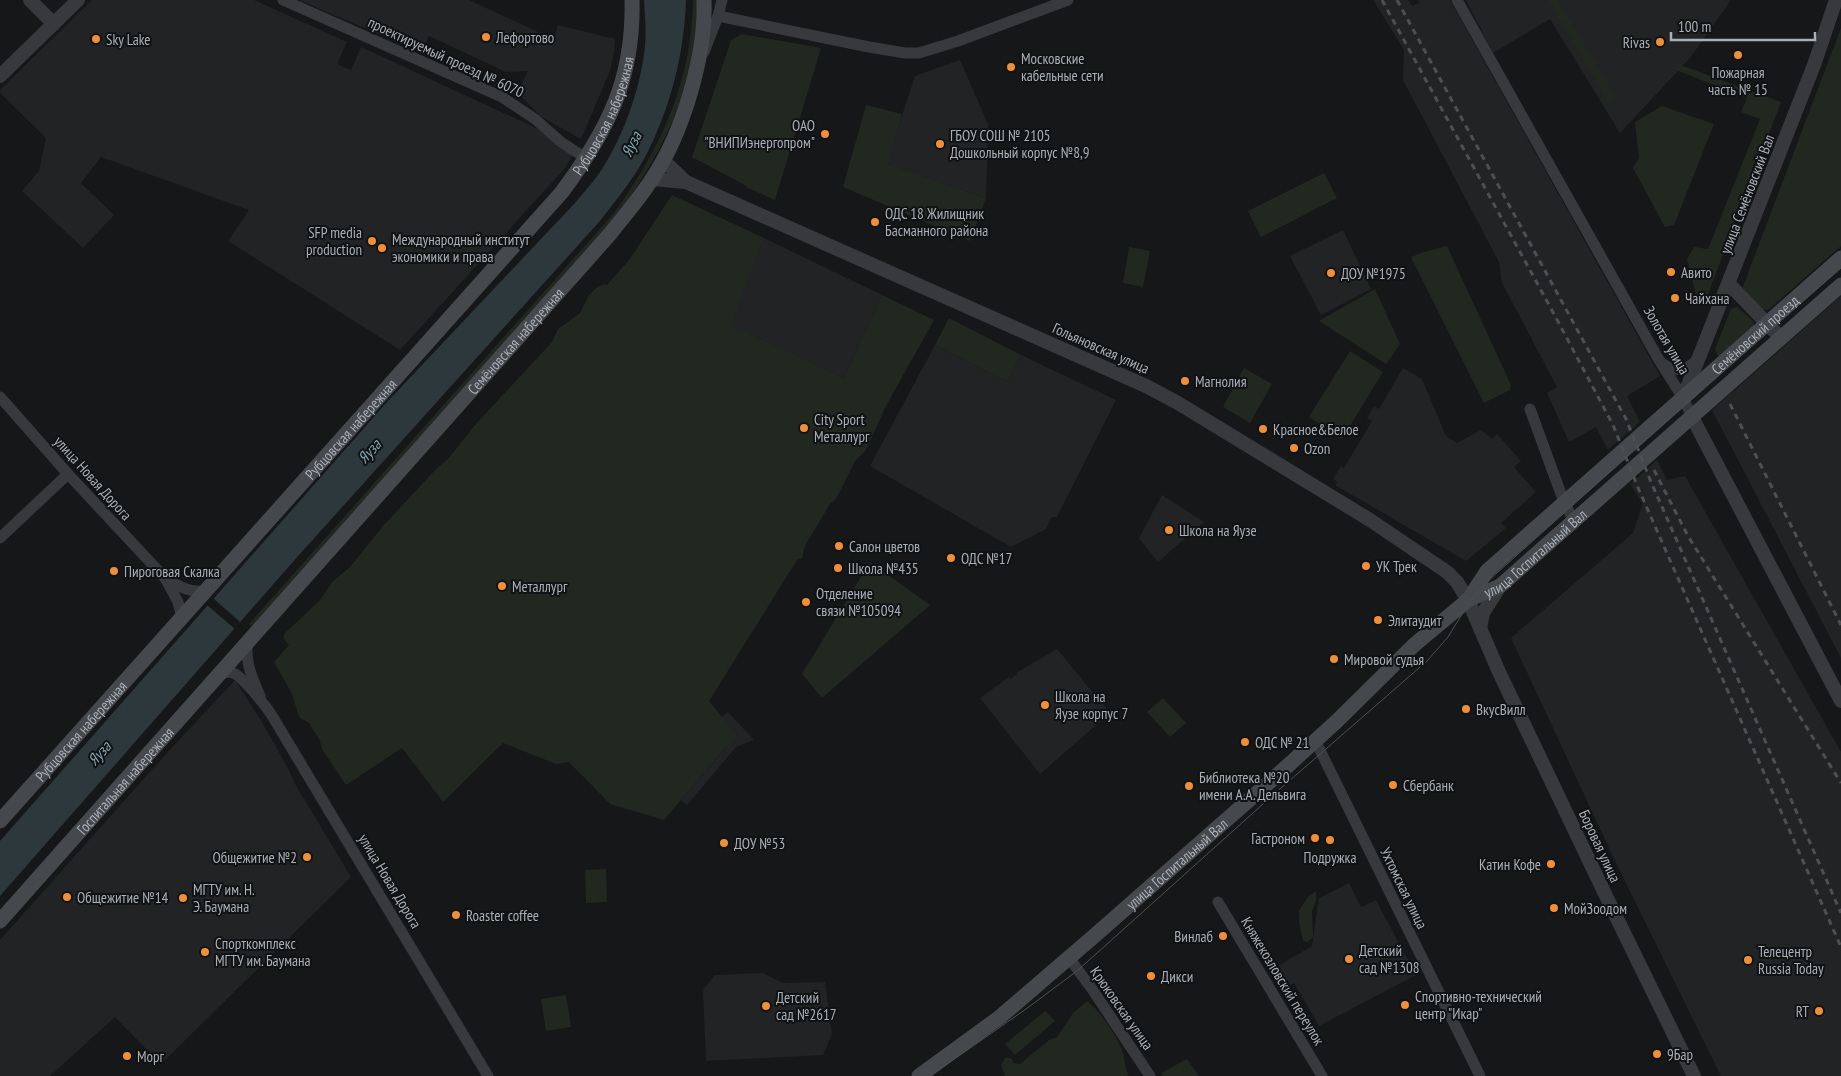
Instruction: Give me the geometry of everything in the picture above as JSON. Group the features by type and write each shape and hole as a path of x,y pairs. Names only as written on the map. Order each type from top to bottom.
{"main road":[{"name":"Рубцовская набережная","path":"0,821 562,192 587,158 608,119 620,90 629,56 632,0"},
{"name":"Семёновская набережная","path":"248,640 610,234 652,179 663,160 682,114 698,67 704,32 704,0"},
{"name":"Семёновский проезд","path":"1670,410 1841,258"},
{"name":"Семёновский проезд","path":"1599,500 1841,285"},
{"name":"улица Госпитальный Вал","path":"1468,600 1487,571 1670,410"},
{"name":"улица Госпитальный Вал","path":"919,1076 1000,1017 1069,958 1315,740 1414,645 1468,600 1500,586 1599,500"},
{"name":"Госпитальная набережная","path":"0,920 248,640"}],"street":[{"path":"30,0 54,24"},
{"path":"0,76 78,0"},
{"name":"проектируемый проезд № 6070","path":"283,0 502,97 535,119 561,142 587,158"},
{"path":"698,67 718,16 722,0"},
{"path":"718,16 869,47 905,53 919,53 958,41 1068,0"},
{"name":"Золотая улица","path":"1457,0 1660,362 1683,398 1687,421 1841,701"},
{"name":"улица Семёновский Вал","path":"1683,398 1814,65 1836,0"},
{"name":"Гольяновская улица","path":"663,160 686,182 1074,353 1178,403 1370,520 1447,572 1457,582 1468,600"},
{"name":"Гольяновская улица","path":"652,179 686,182"},
{"path":"1729,284 1781,338"},
{"path":"1660,362 1673,370 1686,369 1694,364 1700,354"},
{"name":"улица Новая Дорога","path":"0,397 68,474 165,578 178,602 182,618"},
{"path":"1530,409 1574,522"},
{"path":"0,538 68,474"},
{"name":"улица Новая Дорога","path":"165,578 188,590 199,592 206,590"},
{"path":"1480,629 1483,613 1500,586"},
{"name":"Боровая улица","path":"1468,600 1607,898 1694,1076"},
{"name":"улица Новая Дорога","path":"248,640 246,649 248,666 263,702 488,1076"},
{"name":"улица Новая Дорога","path":"218,675 227,672 236,674 263,702"},
{"name":"Ухтомская улица","path":"1315,740 1480,1076"},
{"name":"Княжекозловский переулок","path":"1218,902 1322,1076"},
{"name":"Крюковская улица","path":"1069,958 1150,1076"}],"shaded area":[{"path":"92,0 254,0 347,42 337,64 351,70 361,47 538,129 573,154 565,168 400,350 228,241 249,210 101,157 81,183 114,215 83,248 22,191 39,171 46,138 0,93 0,90"},
{"path":"299,0 469,0 554,38 558,25 615,39 614,53 610,71 581,139 542,117 517,93 528,71 506,72 429,36 421,52"},
{"path":"693,0 698,0 696,32 685,88 665,138 652,163 619,214 252,626 249,624 614,213 646,163 660,138 671,112 687,59"},
{"path":"1373,0 1408,0 1412,6 1419,3 1418,0 1450,0 1660,376 1627,396 1640,422 1608,450 1596,427 1569,442 1547,393 1557,387 1502,283 1499,262 1403,80 1404,50"},
{"path":"1466,0 1731,0 1690,58 1620,133 1550,19 1493,53"},
{"path":"1548,0 1558,0 1617,98 1609,103"},
{"path":"1841,28 1841,246 1768,310 1762,309 1742,289"},
{"path":"742,34 821,48 775,200 748,188 692,157 731,40"},
{"name":"ГБОУ СОШ № 2105 Дошкольный корпус №8,9","path":"960,60 988,124 986,198 886,164 915,76"},
{"path":"1678,64 1781,102 1705,302 1697,298 1687,259 1694,247 1708,249 1760,119 1741,112 1747,98 1676,70"},
{"path":"866,105 902,114 887,164 986,198 970,241 843,187"},
{"path":"1662,106 1714,124 1674,225 1665,227 1633,168 1639,158 1635,122"},
{"path":"1324,173 1337,198 1261,237 1248,211"},
{"path":"672,195 764,238 731,325 844,378 882,295 934,320 886,406 866,450 855,461 836,499 830,504 805,546 802,558 797,560 709,701 739,737 725,748 664,820 610,804 569,762 556,764 503,743 443,802 402,748 346,785 322,749 320,741 309,723 300,718 292,694 274,662 289,645 284,639 284,634 320,600 333,581 350,567 383,526 437,468 449,458 475,425 552,342 558,329 580,313 589,295 597,287 605,284 606,286 629,260"},
{"name":"ДОУ №1975","path":"1343,230 1371,289 1321,315 1290,256"},
{"path":"764,238 882,295 844,378 730,325"},
{"path":"1447,246 1511,385 1510,390 1484,403 1411,257"},
{"path":"1129,247 1150,251 1143,287 1123,283"},
{"path":"1375,289 1400,344 1386,364 1319,321"},
{"path":"1841,296 1841,658 1712,410"},
{"path":"1737,307 1753,321 1754,326 1721,357 1718,356 1715,349 1731,309"},
{"path":"949,318 1021,355 1007,382 935,345"},
{"path":"935,345 1007,382 1021,355 1116,400 1057,517 1052,517 1046,529 1011,547 870,466"},
{"path":"1350,351 1383,372 1342,439 1309,417"},
{"path":"1244,368 1272,384 1250,423 1223,407"},
{"path":"1403,368 1422,379 1446,436 1457,443 1481,430 1492,439 1497,434 1521,461 1514,467 1536,492 1501,523 1506,528 1466,561 1335,485 1338,482 1333,479 1341,466 1344,468 1372,421 1367,418 1374,406 1379,409"},
{"path":"1657,460 1667,480 1685,476 1841,752 1841,1076 1721,1076 1616,863 1511,638 1633,533 1643,503 1630,484"},
{"name":"Школа на Яузе","path":"1162,495 1204,522 1158,562 1139,538"},
{"path":"870,562 930,605 822,698 802,674"},
{"name":"Школа на Яузе корпус 7","path":"1057,649 1110,713 1040,774 980,698 1009,677 1011,679 1016,673"},
{"name":"МГТУ им. Н. Э. Баумана","path":"235,680 262,722 295,784 351,877 161,1064 115,1017 50,1076 0,1076 0,940 165,755"},
{"path":"1163,698 1186,723 1170,737 1147,712"},
{"path":"728,712 754,740 736,747 687,805 681,800 731,741 739,737 721,717"},
{"path":"606,869 607,902 586,903 585,870"},
{"name":"Детский сад №1308","path":"1349,883 1361,907 1376,900 1416,975 1319,1026 1294,983 1282,990 1269,971 1312,946 1319,898"},
{"path":"1316,891 1316,901 1312,911 1313,937 1308,942 1303,941 1299,922 1299,910 1308,897"},
{"name":"Детский сад №2617","path":"763,973 783,983 825,982 832,1034 823,1055 706,1061 703,990 715,975"},
{"path":"566,995 571,1027 546,1031 541,999"},
{"path":"1087,1001 1103,1017 1117,1040 1123,1053 1129,1076 1005,1076 1001,1065 1005,1058 1011,1058 1014,1063 1020,1064 1049,1040 1057,1037 1073,1013"},
{"path":"1045,1011 1055,1021 1015,1055 1005,1044"},
{"path":"1187,1059 1199,1076 1163,1076 1161,1073"}],"water":[{"name":"Яуза","path":"644,0 686,0 685,21 679,62 668,102 644,159 629,183 599,222 299,555 0,896 0,841 387,402 574,204 598,175 614,148 628,117 638,85 642,69 646,27"}],"pier":[{"path":"213,598 240,622 235,629 207,605"}],"tram line":[{"path":"930,1076 1077,971 1273,795 1427,661 1448,637 1470,601 1488,581 1841,268"}],"railway":[{"path":"1382,0 1613,425 1639,490 1841,947"},
{"path":"1397,0 1626,419 1651,482 1841,913"},
{"path":"1730,404 1841,625"},
{"path":"1654,470 1688,536 1841,783"}],"place":[{"name":"Лефортово","path":"486,37"},
{"name":"Sky Lake","path":"96,39"},
{"name":"Rivas","path":"1660,42"},
{"name":"Пожарная часть № 15","path":"1738,55"},
{"name":"Московские кабельные сети","path":"1011,67"},
{"name":"ОАО \"ВНИПИэнергопром\"","path":"825,134"},
{"name":"ГБОУ СОШ № 2105 Дошкольный корпус №8,9","path":"940,144"},
{"name":"ОДС 18 Жилищник Басманного района","path":"875,222"},
{"name":"SFP media production","path":"372,241"},
{"name":"Международный институт экономики и права","path":"382,248"},
{"name":"Авито","path":"1671,272"},
{"name":"ДОУ №1975","path":"1331,273"},
{"name":"Чайхана","path":"1675,298"},
{"name":"Магнолия","path":"1185,381"},
{"name":"City Sport Металлург","path":"804,428"},
{"name":"Красное&Белое","path":"1263,429"},
{"name":"Ozon","path":"1294,448"},
{"name":"Школа на Яузе","path":"1169,530"},
{"name":"Салон цветов","path":"839,546"},
{"name":"ОДС №17","path":"951,558"},
{"name":"УК Трек","path":"1366,566"},
{"name":"Школа №435","path":"838,568"},
{"name":"Пироговая Скалка","path":"114,571"},
{"name":"Металлург","path":"502,586"},
{"name":"Отделение связи №105094","path":"806,602"},
{"name":"Элитаудит","path":"1378,620"},
{"name":"Мировой судья","path":"1334,659"},
{"name":"Школа на Яузе корпус 7","path":"1045,705"},
{"name":"ВкусВилл","path":"1466,709"},
{"name":"ОДС № 21","path":"1245,742"},
{"name":"Сбербанк","path":"1393,785"},
{"name":"Библиотека №20 имени А.А. Дельвига","path":"1189,786"},
{"name":"Гастроном","path":"1315,838"},
{"name":"Подружка","path":"1330,840"},
{"name":"ДОУ №53","path":"724,843"},
{"name":"Общежитие №2","path":"307,857"},
{"name":"Катин Кофе","path":"1551,864"},
{"name":"Общежитие №14","path":"67,897"},
{"name":"МГТУ им. Н. Э. Баумана","path":"183,898"},
{"name":"МойЗоодом","path":"1554,908"},
{"name":"Roaster coffee","path":"456,915"},
{"name":"Винлаб","path":"1223,936"},
{"name":"Спорткомплекс МГТУ им. Баумана","path":"205,952"},
{"name":"Детский сад №1308","path":"1349,959"},
{"name":"Телецентр Russia Today","path":"1748,960"},
{"name":"Дикси","path":"1151,976"},
{"name":"Спортивно-технический центр \"Икар\"","path":"1405,1005"},
{"name":"Детский сад №2617","path":"766,1006"},
{"name":"RT","path":"1819,1011"},
{"name":"9Бар","path":"1657,1054"},
{"name":"Морг","path":"127,1056"}]}
